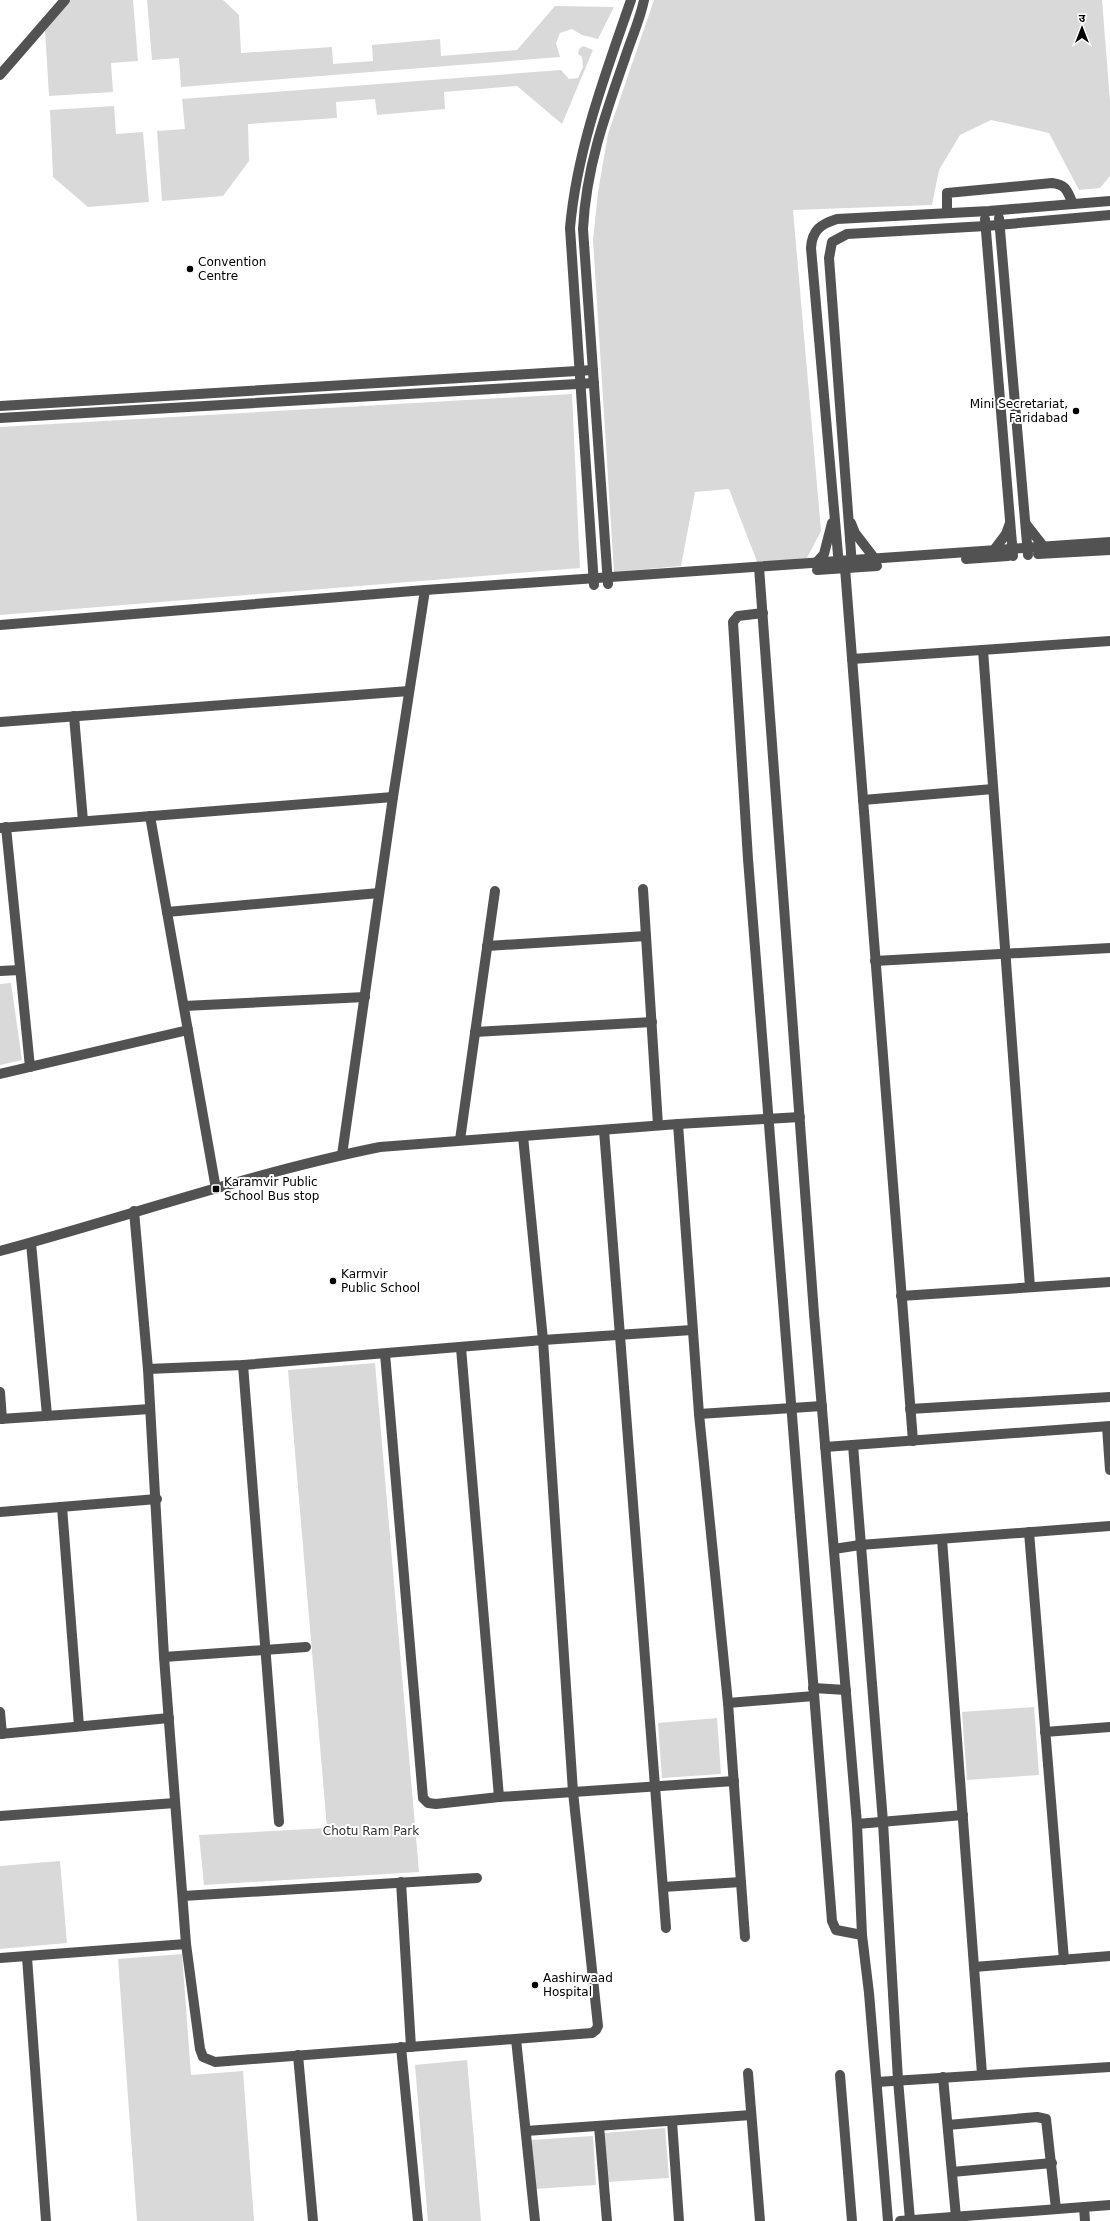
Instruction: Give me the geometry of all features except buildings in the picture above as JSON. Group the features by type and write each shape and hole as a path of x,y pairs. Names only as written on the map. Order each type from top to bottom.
{"street":[{"path":"0,75 65,0"},
{"path":"594,582 570,228 573,195 580,162 599,93 631,0"},
{"path":"608,580 583,229 585,196 591,164 610,100 644,0"},
{"path":"947,213 947,193 1052,183 1061,184 1066,190 1073,204"},
{"path":"1091,203 1110,192"},
{"path":"845,565 834,510 812,239 816,229 825,222 837,219 985,211 1110,201"},
{"path":"999,210 1028,552"},
{"path":"985,211 1013,553"},
{"path":"913,1441 845,565 847,512 829,258 832,242 847,234 986,226 1110,215"},
{"path":"0,406 593,370"},
{"path":"0,418 594,383"},
{"path":"816,563 824,554 831,533 834,510"},
{"path":"847,512 855,533 875,559"},
{"path":"994,550 1006,534 1010,522"},
{"path":"1026,524 1044,547"},
{"path":"1028,552 1044,547 1110,542"},
{"path":"760,570 816,563 845,565 875,559 994,550 1013,553"},
{"path":"0,625 608,580 1028,552 1110,550"},
{"path":"760,570 825,1447 857,1824 862,1935 877,2082 888,2221"},
{"path":"0,632 424,593"},
{"path":"342,1155 393,797 424,593"},
{"path":"763,613 738,616 733,622 748,858 832,1921 836,1930 862,1935"},
{"path":"852,659 1110,641"},
{"path":"983,650 1030,1287"},
{"path":"0,722 409,691"},
{"path":"74,716 83,821"},
{"path":"863,800 993,789"},
{"path":"30,1067 3,828 393,797"},
{"path":"150,816 216,1189"},
{"path":"643,889 658,1125"},
{"path":"460,1140 495,891"},
{"path":"167,912 379,893"},
{"path":"487,946 646,936"},
{"path":"875,961 1110,948"},
{"path":"0,971 20,970"},
{"path":"184,1006 365,997"},
{"path":"475,1032 652,1022"},
{"path":"0,1074 188,1030"},
{"path":"0,1251 31,1243 134,1211 342,1155 397,1144 658,1125 800,1117"},
{"path":"678,1124 692,1330 728,1704 745,1937"},
{"path":"604,1130 666,1928"},
{"path":"134,1211 148,1369 164,1657 186,1944 200,2049 203,2057 208,2061 215,2062 592,2033 598,2026 573,1792 543,1340 523,1136"},
{"path":"31,1243 47,1415"},
{"path":"901,1296 1110,1282"},
{"path":"148,1369 243,1365 543,1340 692,1330"},
{"path":"461,1348 499,1797"},
{"path":"385,1354 423,1798 428,1803 436,1804 499,1797 734,1780"},
{"path":"243,1365 279,1822"},
{"path":"0,1392 1,1419 150,1409"},
{"path":"910,1409 1110,1397"},
{"path":"699,1414 822,1406"},
{"path":"825,1447 1108,1427 1110,1470"},
{"path":"853,1445 882,1822 905,2221 1110,2205"},
{"path":"0,1512 156,1499"},
{"path":"62,1507 79,1726"},
{"path":"834,1549 860,1545 1110,1526"},
{"path":"1029,1532 1064,1960"},
{"path":"942,1539 982,2074"},
{"path":"164,1657 306,1647"},
{"path":"728,1704 813,1692 846,1690"},
{"path":"0,1712 1,1734 169,1718"},
{"path":"1045,1732 1110,1726"},
{"path":"0,1816 175,1803"},
{"path":"857,1824 963,1815"},
{"path":"183,1896 477,1878"},
{"path":"401,1882 406,2047 418,2221"},
{"path":"663,1887 741,1882"},
{"path":"0,1958 186,1944"},
{"path":"974,1967 1110,1956"},
{"path":"27,1957 46,2221"},
{"path":"516,2039 535,2221"},
{"path":"298,2055 313,2221"},
{"path":"877,2082 982,2074 1110,2067"},
{"path":"748,2073 760,2221"},
{"path":"840,2075 852,2221"},
{"path":"943,2077 956,2217"},
{"path":"526,2132 751,2115"},
{"path":"948,2125 1043,2118 1048,2123 1056,2209"},
{"path":"672,2121 679,2221"},
{"path":"599,2126 607,2221"},
{"path":"952,2172 1052,2163"},
{"path":"1084,2207 1085,2221"}],"green space":[{"path":"69,0 133,0 138,61 111,63 113,92 49,96 45,30"},
{"path":"147,0 223,0 239,15 241,53 332,47 333,64 373,61 372,45 440,39 441,56 517,50 555,6 614,7 598,39 582,35 572,29 560,33 556,43 560,57 181,87 179,58 152,60"},
{"path":"654,0 1102,0 1110,101 1110,176 1100,188 1079,190 1049,133 991,120 960,135 939,170 932,205 793,210 821,531 807,558 758,564 729,489 695,492 681,566 614,572 593,240 598,192 608,134"},
{"path":"583,46 593,50 562,124 517,86 444,92 445,109 377,115 375,99 336,102 337,118 248,124 249,161 223,196 162,201 157,131 185,129 182,99 561,70 569,79 578,78 583,67 582,57 578,54 579,49"},
{"path":"114,106 116,134 143,132 149,202 88,207 53,177 50,110"},
{"path":"572,394 580,568 0,615 0,427"},
{"path":"11,983 22,1060 0,1065 0,984"},
{"name":"Chotu Ram Park","path":"375,1363 419,1872 204,1885 199,1835 327,1828 288,1370"},
{"path":"1034,1707 1039,1775 967,1780 962,1712"},
{"path":"717,1718 721,1774 662,1778 658,1723"},
{"path":"60,1861 67,1943 0,1949 0,1866"},
{"path":"182,1954 191,2075 243,2071 254,2221 137,2221 118,1959"},
{"path":"467,2060 481,2221 428,2221 415,2065"},
{"path":"665,2128 669,2178 607,2182 604,2133"},
{"path":"593,2136 596,2185 534,2189 531,2140"}],"place":[{"name":"Convention Centre","path":"190,269"},
{"name":"Mini Secretariat, Faridabad","path":"1076,411"},
{"name":"Karamvir Public School Bus stop","path":"216,1189"},
{"name":"Karmvir Public School","path":"333,1281"},
{"name":"Aashirwaad Hospital","path":"535,1985"}]}
